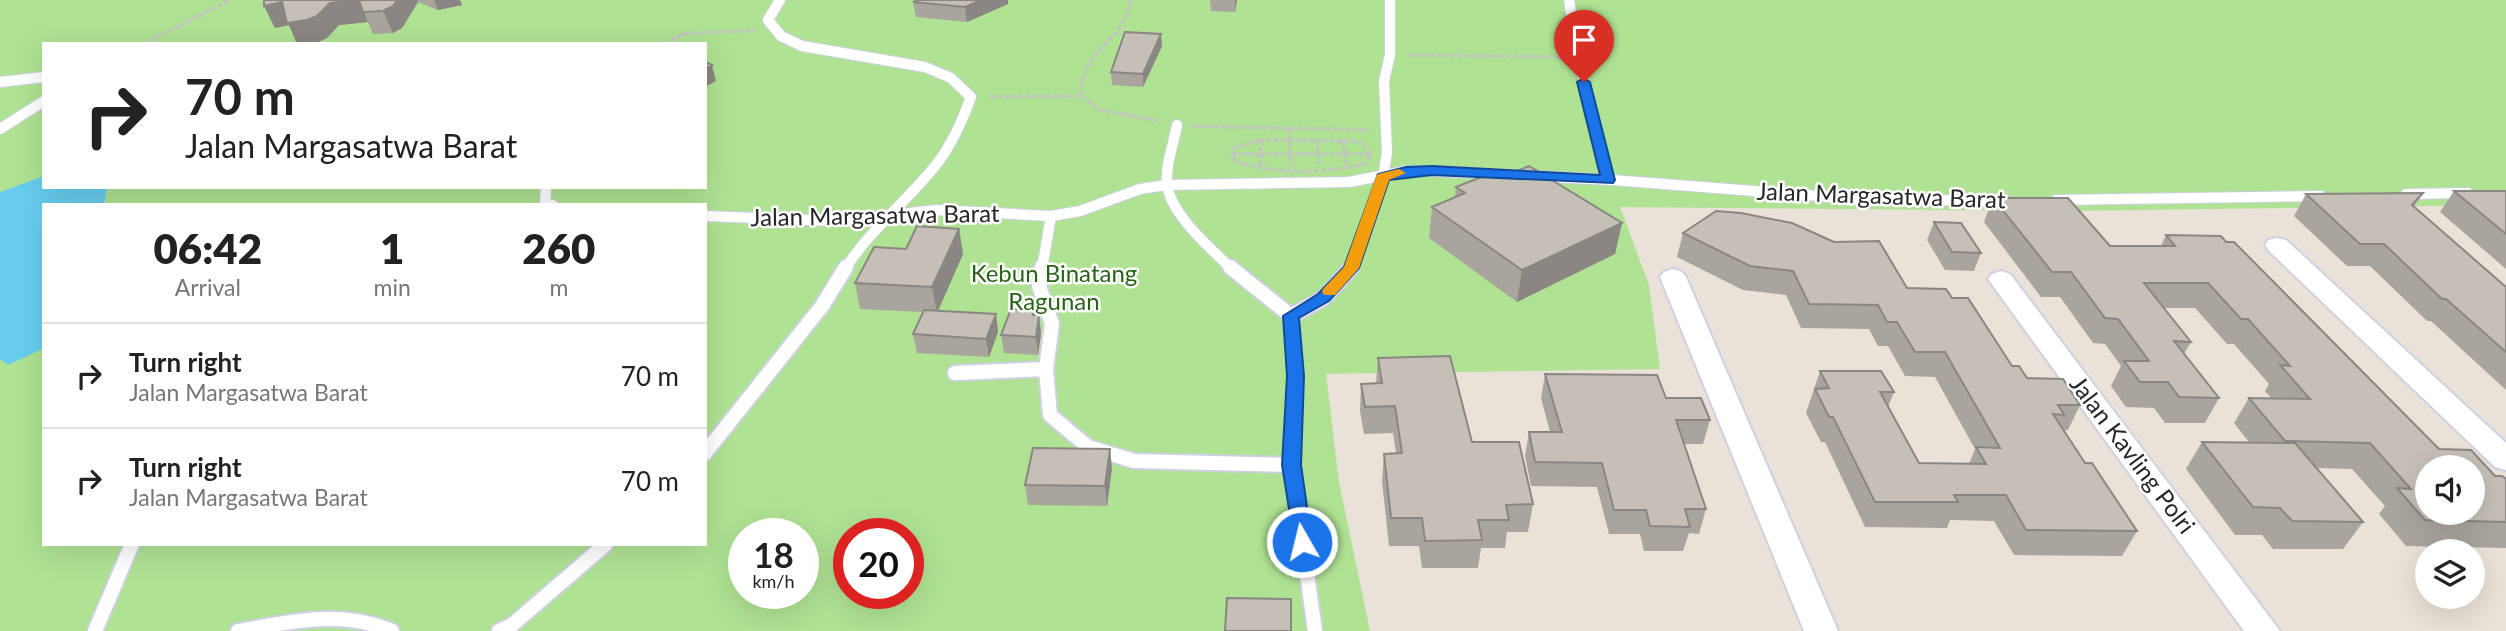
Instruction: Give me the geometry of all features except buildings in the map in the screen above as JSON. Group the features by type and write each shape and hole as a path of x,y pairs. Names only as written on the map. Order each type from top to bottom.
{"street":[{"path":"2277,245 2506,460"},
{"path":"1673,277 1821,631"},
{"name":"Jalan Kavling Polri","path":"2001,279 2263,631"}],"lane":[{"path":"707,450 822,306 858,248 939,161 960,126 971,97 962,85 943,72 904,60 836,53 793,43 771,28 768,20 780,0"},
{"path":"1291,316 1324,298 1352,268 1382,177 1387,153 1384,81 1390,55 1390,0"},
{"path":"1569,0 1577,58 1608,180"},
{"path":"0,82 42,77"},
{"path":"0,129 42,102"},
{"path":"1177,125 1167,185 1172,203 1195,232 1259,295 1291,316"},
{"name":"Jalan Margasatwa Barat","path":"707,216 837,221 937,210 1051,216 1080,211 1140,189 1167,185 1349,182 1406,172 1432,171 1608,180 1909,202 2020,201"},
{"path":"2395,194 2478,193"},
{"path":"2048,200 2339,195"},
{"path":"1051,216 1039,286 1052,324 1046,369 1050,415 1088,447 1134,461 1292,465"},
{"path":"1291,316 1296,376 1292,465 1315,631"},
{"path":"955,373 1046,369"},
{"path":"95,631 131,546"},
{"path":"499,631 512,625 604,546"},
{"path":"238,631 296,621 351,618 392,631"}],"path":[{"path":"147,42 230,0"},
{"path":"1081,96 1079,81 1091,55 1126,23 1131,0"},
{"path":"668,42 682,34 744,33 771,28"},
{"path":"1390,55 1577,58"},
{"path":"971,97 1081,96 1100,110 1212,129 1387,131"},
{"path":"1289,130 1291,183"},
{"path":"1260,140 1261,169"},
{"path":"1260,140 1343,140 1362,143 1371,153 1365,164 1320,169 1261,169 1242,165 1235,161 1232,154 1234,148 1242,144 1260,140"},
{"path":"1317,140 1320,169"},
{"path":"1343,140 1346,168"},
{"path":"1232,154 1387,153"}],"green space":[{"name":"Kebun Binatang Ragunan","path":"0,0 2506,0 2506,205 2068,211 1620,207 1649,285 1660,369 1326,374 1339,482 1370,631 0,631"}],"water":[{"path":"42,177 42,189 107,189 104,203 42,203 42,349 8,365 0,359 0,192"}],"slow traffic":[{"path":"1329,291 1352,268 1382,177 1399,173"}],"route":[{"path":"1302,542 1292,465 1296,376 1291,316 1324,298 1352,268 1382,177 1406,172 1432,171 1608,180 1584,82"}]}
